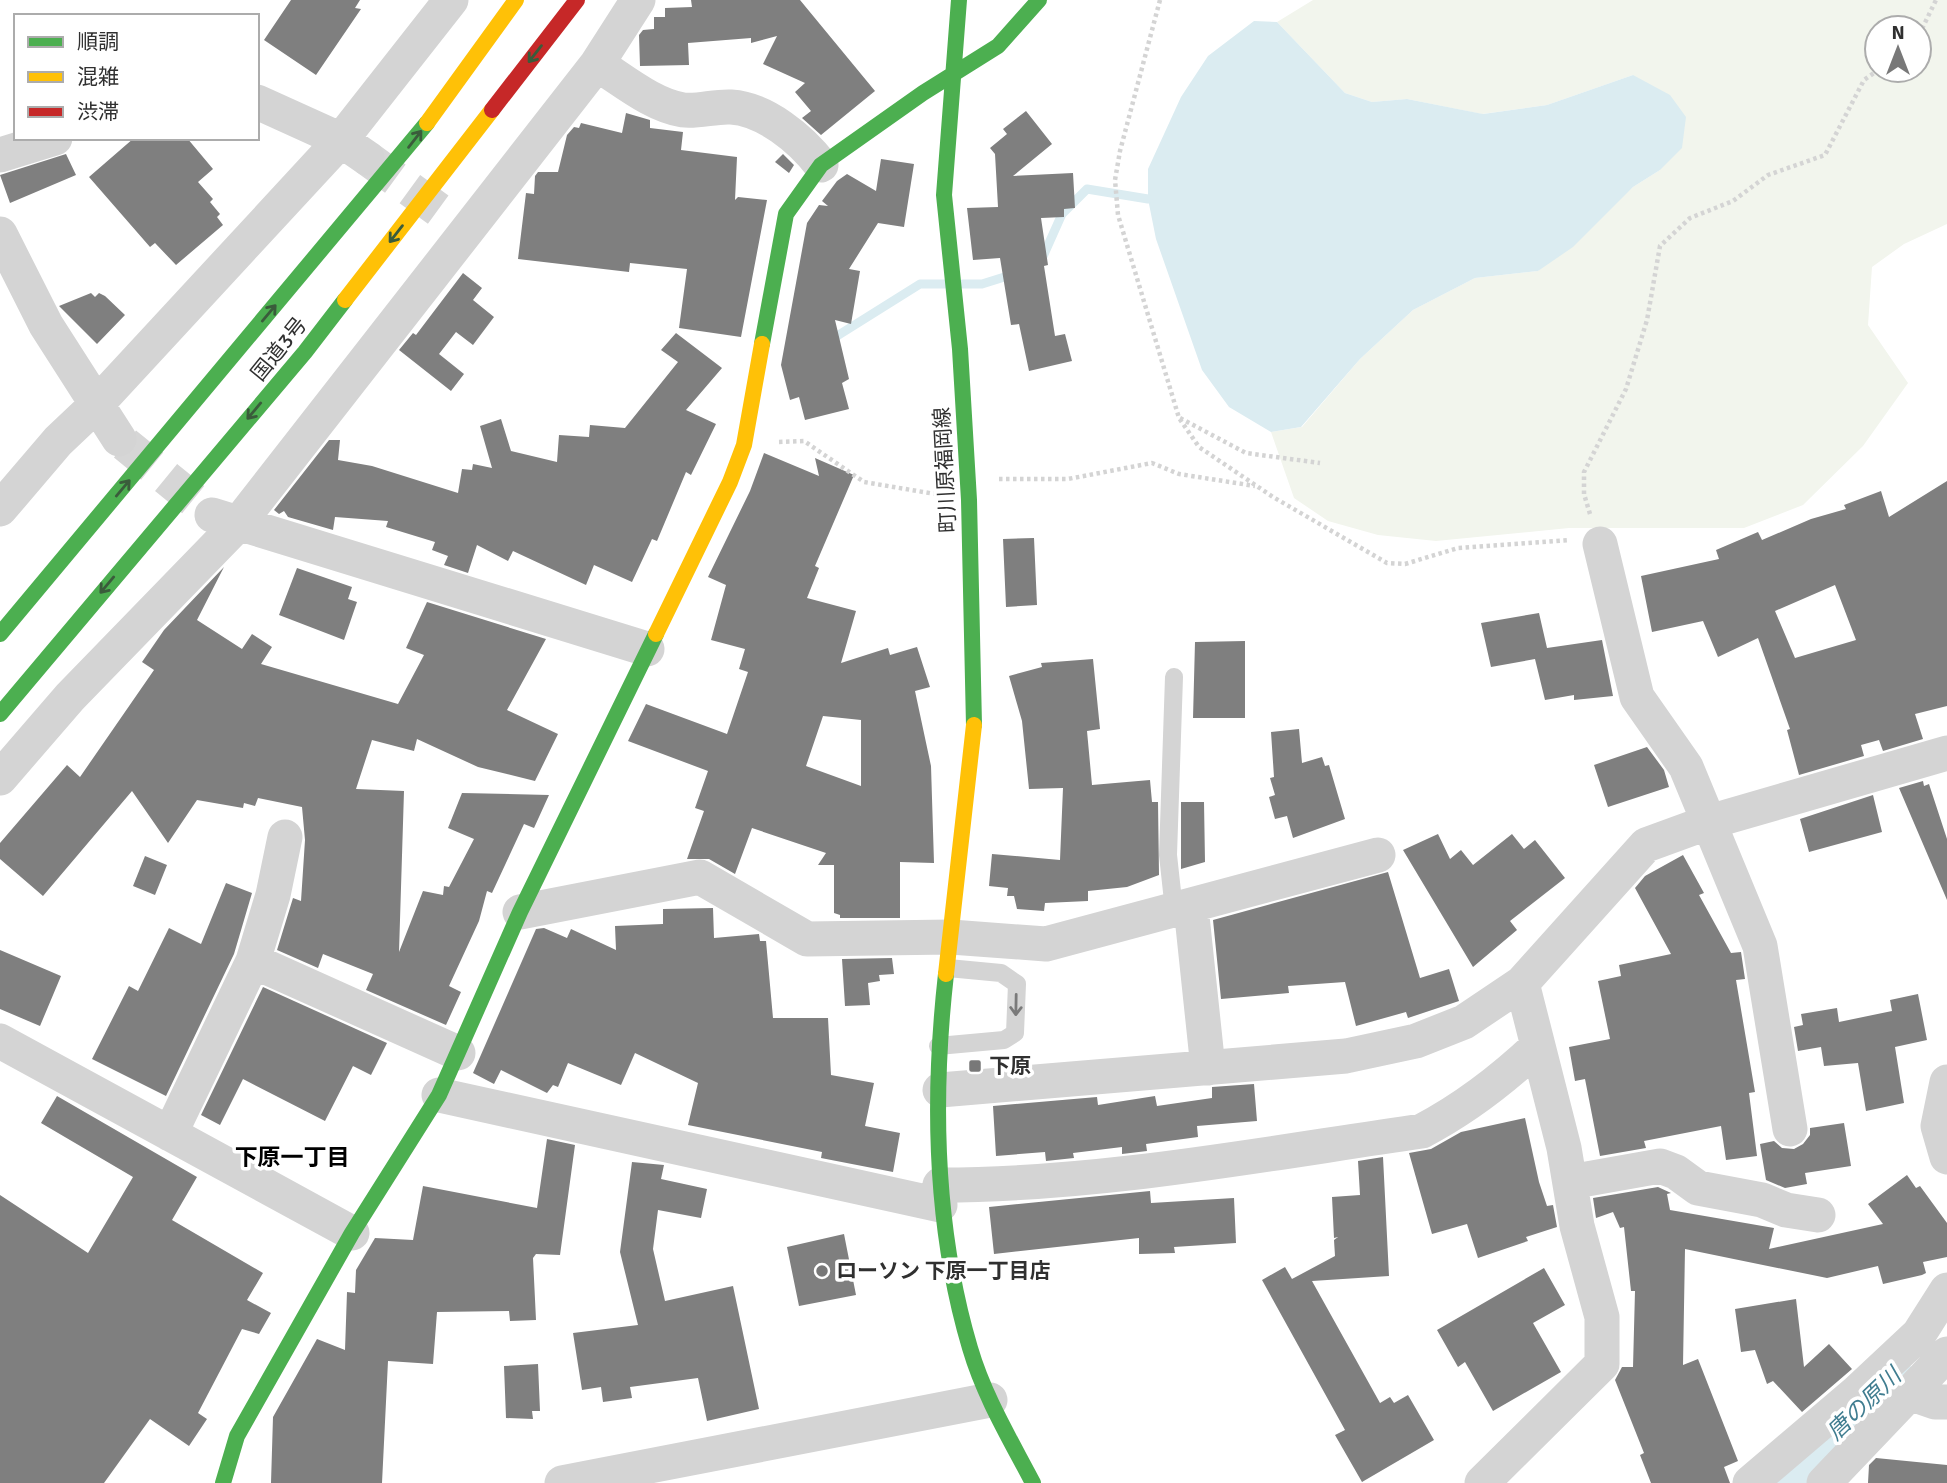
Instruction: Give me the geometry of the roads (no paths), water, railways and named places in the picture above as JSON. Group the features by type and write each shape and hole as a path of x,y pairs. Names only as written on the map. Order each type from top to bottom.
{"main road":[{"name":"国道3号","path":"0,634 415,138 516,0"},
{"name":"国道3号","path":"0,714 305,352 577,0"},
{"name":"町川原福岡線","path":"959,0 944,195 960,349 969,500 974,741 938,1046 940,1195 967,1339 990,1399 1033,1483"},
{"path":"223,1483 237,1436 352,1233 439,1096 520,912 730,482 744,445 786,214 821,164 923,93 998,46 1039,0"}],"street":[{"path":"0,509 58,441 354,149 452,0"},
{"path":"0,778 225,520 460,224 597,64 638,0"},
{"path":"597,64 660,104 684,110 731,107 749,110 770,120 821,164"},
{"path":"259,103 354,149"},
{"path":"0,155 49,140"},
{"path":"0,234 46,325 95,406 119,439"},
{"path":"225,520 647,649"},
{"path":"1600,544 1637,697 1686,767 1760,946 1790,1129"},
{"path":"940,1090 1346,1056 1416,1041 1464,1022 1522,983 1646,845 1709,822 1947,753"},
{"path":"170,1134 253,961 273,895 285,837"},
{"path":"520,912 701,877 807,939 950,952 1046,944 1378,855"},
{"path":"1183,909 1209,1068"},
{"path":"253,961 458,1053"},
{"path":"1482,1483 1602,1364 1602,1317 1577,1226 1570,1182 1522,983"},
{"path":"0,1041 352,1233"},
{"path":"439,1096 940,1195 995,1185 1137,1172 1422,1131 1446,1118 1502,1078 1538,1046"},
{"path":"1947,1082 1938,1126 1947,1157"},
{"path":"1570,1182 1660,1166 1676,1172 1698,1188 1762,1200 1786,1210 1818,1214"},
{"path":"1750,1483 1919,1334 1947,1290"},
{"path":"1898,1353 1927,1391"},
{"path":"1824,1483 1927,1391 1947,1353"},
{"path":"562,1483 666,1474 990,1399"}],"lane":[{"path":"1174,677 1168,855 1183,909"},
{"path":"938,1046 1004,1040 1015,1034 1017,984 1001,973 950,952"}],"waterway":[{"path":"1041,261 1062,214 1087,189 1148,199"},
{"path":"963,284 982,284 1014,274"},
{"path":"829,341 920,284 945,284"},
{"name":"唐の原川","path":"1777,1483 1890,1382"}],"tunnel":[{"path":"367,158 451,219"},
{"path":"125,444 206,510"}],"place":[{"name":"下原","path":"975,1066"},
{"name":"ローソン 下原一丁目店","path":"822,1271"}],"district":[{"name":"下原一丁目","path":"292,1157"}]}
